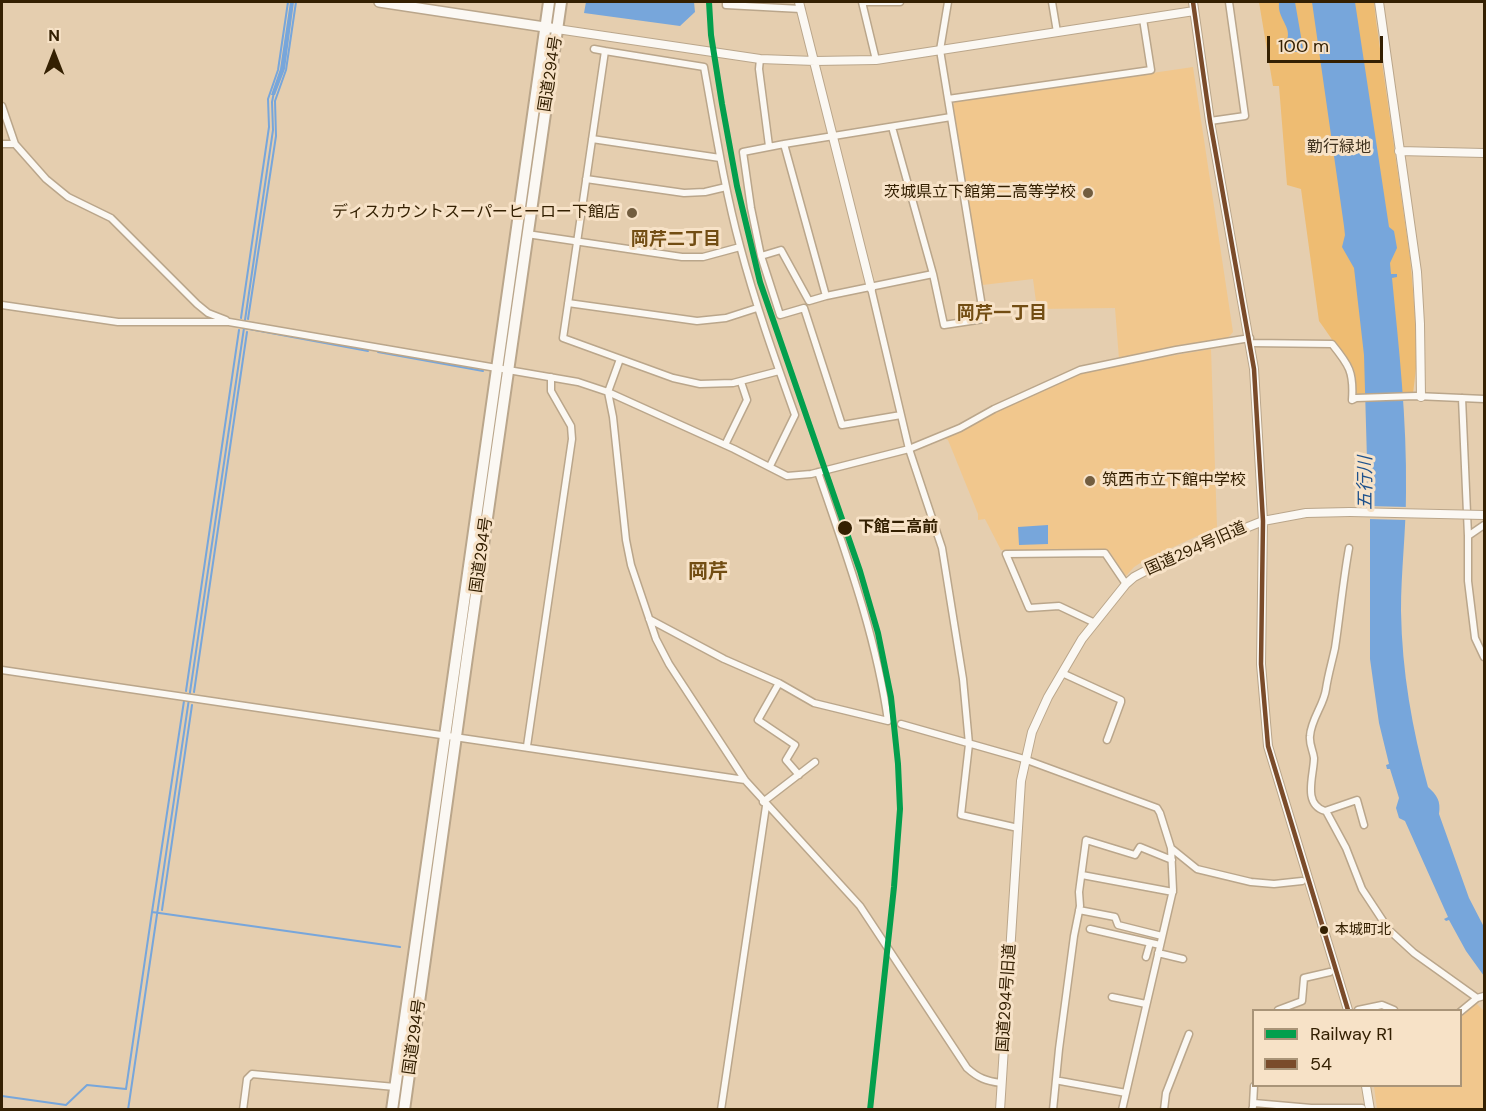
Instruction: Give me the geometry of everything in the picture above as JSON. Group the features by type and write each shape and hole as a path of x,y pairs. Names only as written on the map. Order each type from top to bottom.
{"highway":[{"name":"国道294号","path":"392,1110 549,2"},
{"name":"国道294号","path":"404,1110 561,2"}],"main road":[{"path":"379,2 557,29"}],"street":[{"path":"726,2 726,5 800,5 909,449 942,548 963,679 969,744 962,815 1017,828"},
{"path":"876,60 862,2 900,2"},
{"path":"892,127 933,274 944,326 984,319 940,50 948,2"},
{"path":"1052,2 1057,32"},
{"name":"国道294号旧道","path":"1000,1110 1020,781 1032,732 1048,697 1082,639 1126,584 1147,569 1263,521 1257,401 1250,341 1210,121 1192,2"},
{"path":"1210,121 1245,116 1229,2"},
{"path":"1379,2 1417,272 1420,324 1417,397"},
{"path":"557,29 760,59 876,60 1194,11"},
{"path":"948,99 1151,70 1143,19"},
{"path":"594,49 704,67 720,158 740,247 757,308 795,415 770,466"},
{"path":"605,51 576,241 564,338 686,381 720,384 741,382 779,371"},
{"path":"760,59 759,69 769,146"},
{"path":"2,106 15,144 46,179 68,196 111,218 197,304 208,313 229,322"},
{"path":"933,274 826,296 809,301 804,308 780,315 761,256 743,152 951,117"},
{"path":"591,139 720,158"},
{"path":"2,144 15,144"},
{"path":"784,144 826,296"},
{"path":"1399,151 1485,153"},
{"path":"586,179 684,194 726,187"},
{"path":"527,234 692,257 718,254 740,247"},
{"path":"761,256 781,250 809,301"},
{"path":"568,303 697,321 726,318 757,308"},
{"path":"2,305 118,322 229,322 578,382 608,392 770,466 787,476 819,472 909,449 960,428 994,409 1080,370 1176,350 1250,341 1332,344 1346,361 1352,373 1352,400 1356,398 1417,397 1485,399"},
{"path":"804,308 842,425 901,415"},
{"path":"620,358 608,392 631,565 656,639 669,664 745,780 860,906 967,1068 986,1081 1001,1083"},
{"path":"527,747 572,439 571,426 551,391 551,377"},
{"path":"725,445 747,400 741,382"},
{"path":"1462,398 1468,581 1475,638 1484,653"},
{"path":"649,619 724,659 779,683 814,703 888,721 882,682 852,569 819,472"},
{"path":"1347,1009 1268,746 1262,664 1263,521 1306,513 1485,515"},
{"path":"1468,536 1484,524"},
{"path":"1348,548 1335,650 1326,690 1310,734 1310,744 1314,755 1311,795 1320,810 1326,811 1357,800 1364,825"},
{"path":"1095,623 1059,606 1029,608 1006,554 1105,553 1126,584"},
{"path":"2,670 745,780"},
{"path":"1062,673 1120,700 1107,740"},
{"path":"779,683 758,720 795,745 786,760 799,775"},
{"path":"901,724 1024,759 1157,808 1160,813 1171,849 1173,892 1122,1110"},
{"path":"721,1110 765,804 815,762"},
{"path":"1326,811 1346,848 1362,889 1389,930 1414,953 1481,997 1462,1011"},
{"path":"1053,1110 1086,840 1134,855 1140,847 1172,860"},
{"path":"1171,849 1197,869 1251,882 1274,884 1302,881"},
{"path":"1082,875 1173,892"},
{"path":"1079,910 1114,917 1118,925 1162,936"},
{"path":"1089,929 1160,945"},
{"path":"1146,957 1150,943"},
{"path":"1158,953 1183,959"},
{"path":"1283,1009 1302,1001 1304,978 1330,972"},
{"path":"1112,997 1146,1004"},
{"path":"1366,1009 1382,1005 1390,1009"},
{"path":"1164,1110 1166,1093 1189,1034"},
{"path":"243,1110 247,1079 252,1074 395,1087"},
{"path":"1060,1081 1126,1093"},
{"path":"1252,1107 1254,1087"},
{"path":"1252,1107 1254,1103 1311,1108 1366,1109 1366,1087"}],"shaded area":[{"name":"茨城県立下館第二高等学校","path":"1193,67 1233,332 1226,340 1119,359 1115,308 1037,309 1033,279 974,286 952,107 955,102"},
{"name":"筑西市立下館中学校","path":"1211,349 1217,527 1145,560 1126,576 1109,551 1001,550 985,519 978,520 978,514 948,440 944,438 1047,387 1081,373"},
{"path":"1475,1002 1484,1011 1484,1109 1377,1109 1374,1087 1462,1087 1462,1015"}],"green space":[{"name":"勤行緑地","path":"1259,2 1374,2 1410,257 1416,324 1416,368 1413,394 1359,395 1356,393 1352,365 1319,321 1301,189 1287,185 1279,86 1273,86"}],"water":[{"path":"290,2 294,2 285,69 275,95 271,95 280,69"},
{"path":"586,2 694,2 695,12 680,26 584,13"},
{"path":"1295,2 1303,48 1299,52 1291,52 1285,44 1288,33 1280,14 1279,3"},
{"path":"1312,2 1355,2 1389,227 1394,231 1397,248 1390,263 1391,274 1397,274 1397,277 1392,278 1405,438 1406,507 1401,611 1406,678 1417,743 1428,787 1438,799 1439,814 1469,898 1484,927 1484,976 1466,951 1449,920 1444,919 1448,917 1405,821 1399,818 1396,808 1399,798 1390,769 1387,769 1386,765 1389,764 1379,723 1370,659 1370,519 1366,500 1368,495 1364,355 1354,268 1342,247 1345,235 1344,226"},
{"path":"1048,525 1048,544 1019,545 1018,527"}],"pier":[{"path":"1366,506 1408,507 1407,520 1367,519"}],"waterway":[{"path":"241,318 269,127 268,99 278,70 288,2"},
{"path":"248,319 276,136 275,101 286,70 296,2"},
{"path":"245,320 273,130 274,92"},
{"path":"128,1110 244,328 368,351"},
{"path":"186,691 239,330"},
{"path":"194,692 247,332"},
{"path":"378,352 483,371"},
{"path":"152,912 184,701"},
{"path":"162,910 192,705"},
{"path":"2,1096 66,1105 87,1085 126,1089 152,912 400,947"}],"rail line":[{"name":"R1","path":"709,2 711,35 722,104 737,186 760,282 860,571 878,633 891,697 900,809 870,1110"}],"transit line":[{"name":"54","path":"1193,2 1210,121 1254,369 1263,521 1261,664 1268,746 1348,1009"}],"place":[{"name":"茨城県立下館第二高等学校","path":"1088,193"},
{"name":"ディスカウントスーパーヒーロー下館店","path":"632,213"},
{"name":"筑西市立下館中学校","path":"1090,481"},
{"name":"下館二高前","path":"845,528"},
{"name":"本城町北","path":"1324,930"}],"district":[{"name":"岡芹二丁目","path":"676,240"},
{"name":"岡芹一丁目","path":"1002,314"},
{"name":"岡芹","path":"708,573"}],"water label":[{"name":"五行川","path":"1366,483"}]}
